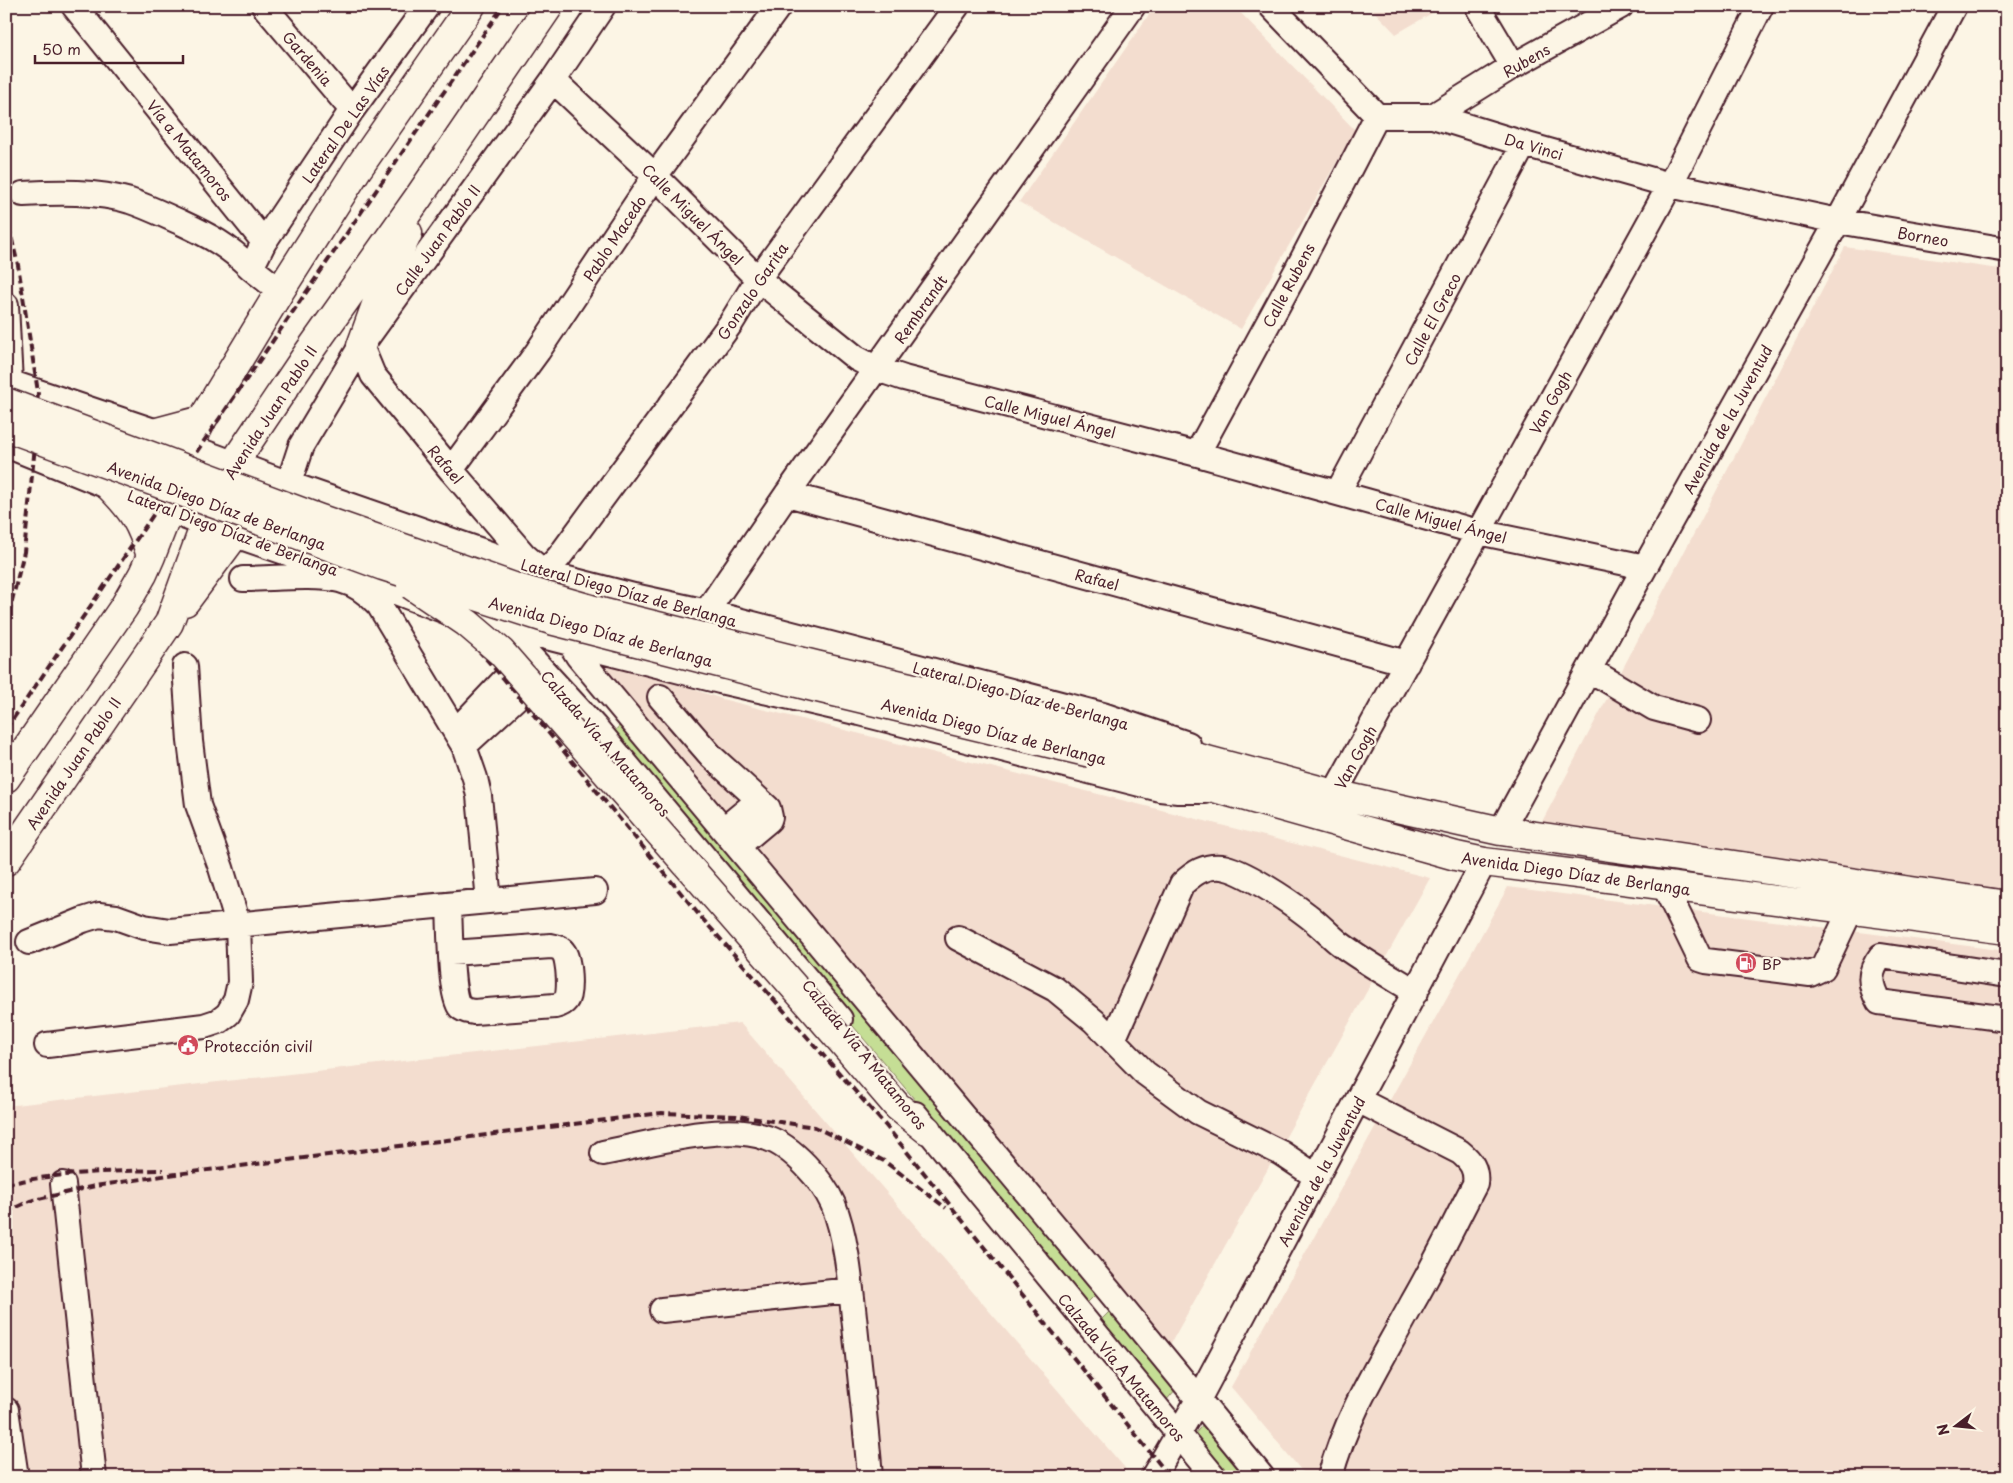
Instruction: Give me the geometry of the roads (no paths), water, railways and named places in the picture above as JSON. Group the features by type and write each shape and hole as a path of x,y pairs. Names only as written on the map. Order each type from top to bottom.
{"main road":[{"path":"6,778 124,607 151,556 186,458 202,420 280,290 358,170 471,6"},
{"name":"Avenida Juan Pablo II","path":"6,861 169,623 204,524 234,463 549,6"},
{"path":"360,346 382,288 410,229 418,198"},
{"name":"Avenida Diego Díaz de Berlanga","path":"7,389 318,518 481,577 601,612 816,665 1226,778 1456,856 1484,862 1665,887 2007,930"},
{"path":"157,432 202,420"},
{"name":"Avenida Diego Díaz de Berlanga","path":"6,427 383,566 554,621 600,634 1094,742"},
{"path":"151,556 143,530 136,516 109,486 186,458 234,463"},
{"path":"169,623 235,535"},
{"path":"383,566 466,623 501,652 898,1106 927,1130"},
{"name":"Avenida Diego Díaz de Berlanga","path":"1226,778 1334,794 1501,832 2007,905"}],"street":[{"name":"Vía a Matamoros","path":"74,6 264,242"},
{"name":"Gardenia","path":"264,6 352,110"},
{"name":"Lateral De Las Vías","path":"264,242 352,110 426,6"},
{"name":"Calle Juan Pablo II","path":"266,546 272,506 289,484 301,446 360,346 553,80 603,6"},
{"name":"Pablo Macedo","path":"450,470 538,351 656,176 779,6"},
{"name":"Gonzalo Garita","path":"521,630 525,602 535,582 559,556 731,323 758,279 957,6"},
{"name":"Rembrandt","path":"639,625 679,636 685,636 694,631 787,494 1133,6"},
{"path":"1270,6 1377,116"},
{"name":"Rubens","path":"1433,116 1513,66 1621,6"},
{"name":"Van Gogh","path":"1334,794 1670,185 1761,6"},
{"name":"Avenida de la Juventud","path":"1501,832 1645,567 1838,221 1954,6"},
{"path":"1479,10 1513,66"},
{"name":"Calle Miguel Ángel","path":"553,80 656,176 758,279 844,349 877,369 904,378 1338,492 1478,532 1645,567"},
{"name":"Da Vinci","path":"1377,116 1433,116 1670,185 1838,221"},
{"name":"Calle Rubens","path":"1197,454 1297,270 1377,116"},
{"name":"Calle El Greco","path":"1338,492 1524,144"},
{"path":"23,194 48,192 93,195 129,201 219,241 280,290"},
{"name":"Borneo","path":"1838,221 2006,249"},
{"path":"251,268 264,242"},
{"path":"6,305 6,427"},
{"name":"Rafael","path":"360,346 373,375 450,470 524,555 545,573"},
{"path":"7,389 157,432 186,458"},
{"name":"Lateral Diego Díaz de Berlanga","path":"6,445 204,524 349,574 448,612 1160,789 1178,791 1226,778"},
{"name":"Lateral Diego Díaz de Berlanga","path":"234,463 545,573 634,596 707,612 1102,715 1192,745 1226,778"},
{"name":"Rafael","path":"787,494 1407,663"},
{"path":"272,506 422,558"},
{"path":"349,574 371,512"},
{"path":"448,612 452,572 460,543"},
{"path":"545,573 548,598 559,623 578,656 1110,1292 1262,1477"},
{"path":"243,579 321,578 341,580 368,594 388,617 460,739 475,778 479,796 489,901"},
{"path":"625,657 616,638 616,619 620,608 634,596"},
{"path":"521,630 541,619 546,609 548,598"},
{"name":"Calzada Vía A Matamoros","path":"521,630 522,641 528,654 595,727 870,1056 927,1130 1214,1477"},
{"path":"460,739 511,672 528,654"},
{"path":"47,1045 190,1029 219,1021 228,1014 236,1000 240,982 238,924 221,868 198,805 190,741 185,666"},
{"path":"1590,670 1654,708 1698,720"},
{"path":"511,672 549,715 572,724 595,727 620,706"},
{"path":"460,739 525,690"},
{"path":"660,697 712,757 768,808 769,820 731,838"},
{"name":"Avenida de la Juventud","path":"1153,1477 1198,1400 1484,862"},
{"path":"1113,1040 1182,884 1195,872 1208,867 1222,867 1242,873 1307,914 1338,942 1361,958 1416,992"},
{"path":"1665,887 1700,958 1706,961 1801,973 1810,974 1823,968 1851,909"},
{"path":"29,942 99,915 116,917 144,927 164,930 449,906 595,891"},
{"path":"449,906 451,952 455,999 459,1007 466,1011 555,1006 566,1000 568,994 567,959 558,948 551,946 451,952"},
{"path":"958,938 1055,989 1081,1009 1145,1073 1198,1112 1281,1153 1317,1176"},
{"path":"2007,975 1880,956 1871,968 1872,990 1879,1002 2007,1019"},
{"path":"1330,1477 1344,1433 1359,1399 1414,1302 1475,1184 1476,1176 1470,1160 1460,1152 1358,1100"},
{"path":"603,1153 689,1136 735,1132 768,1138 786,1148 815,1175 833,1204 842,1237 851,1290 870,1477"},
{"path":"63,1184 94,1477"},
{"path":"662,1310 851,1290"},
{"path":"1084,1320 1100,1315 1105,1308 1110,1292"},
{"path":"6,1410 16,1477"}],"railway":[{"path":"6,729 503,6"},
{"path":"6,215 18,265 38,392 34,456 24,552 6,625"},
{"path":"438,605 504,679 700,916 886,1126 1170,1477"},
{"path":"6,1212 30,1201 95,1186 176,1174 662,1113 737,1116 815,1127 884,1161 946,1208"},
{"path":"6,1184 84,1173 163,1170"}],"place":[{"name":"BP","path":"1746,963"},
{"name":"Protección civil","path":"188,1045"}]}
